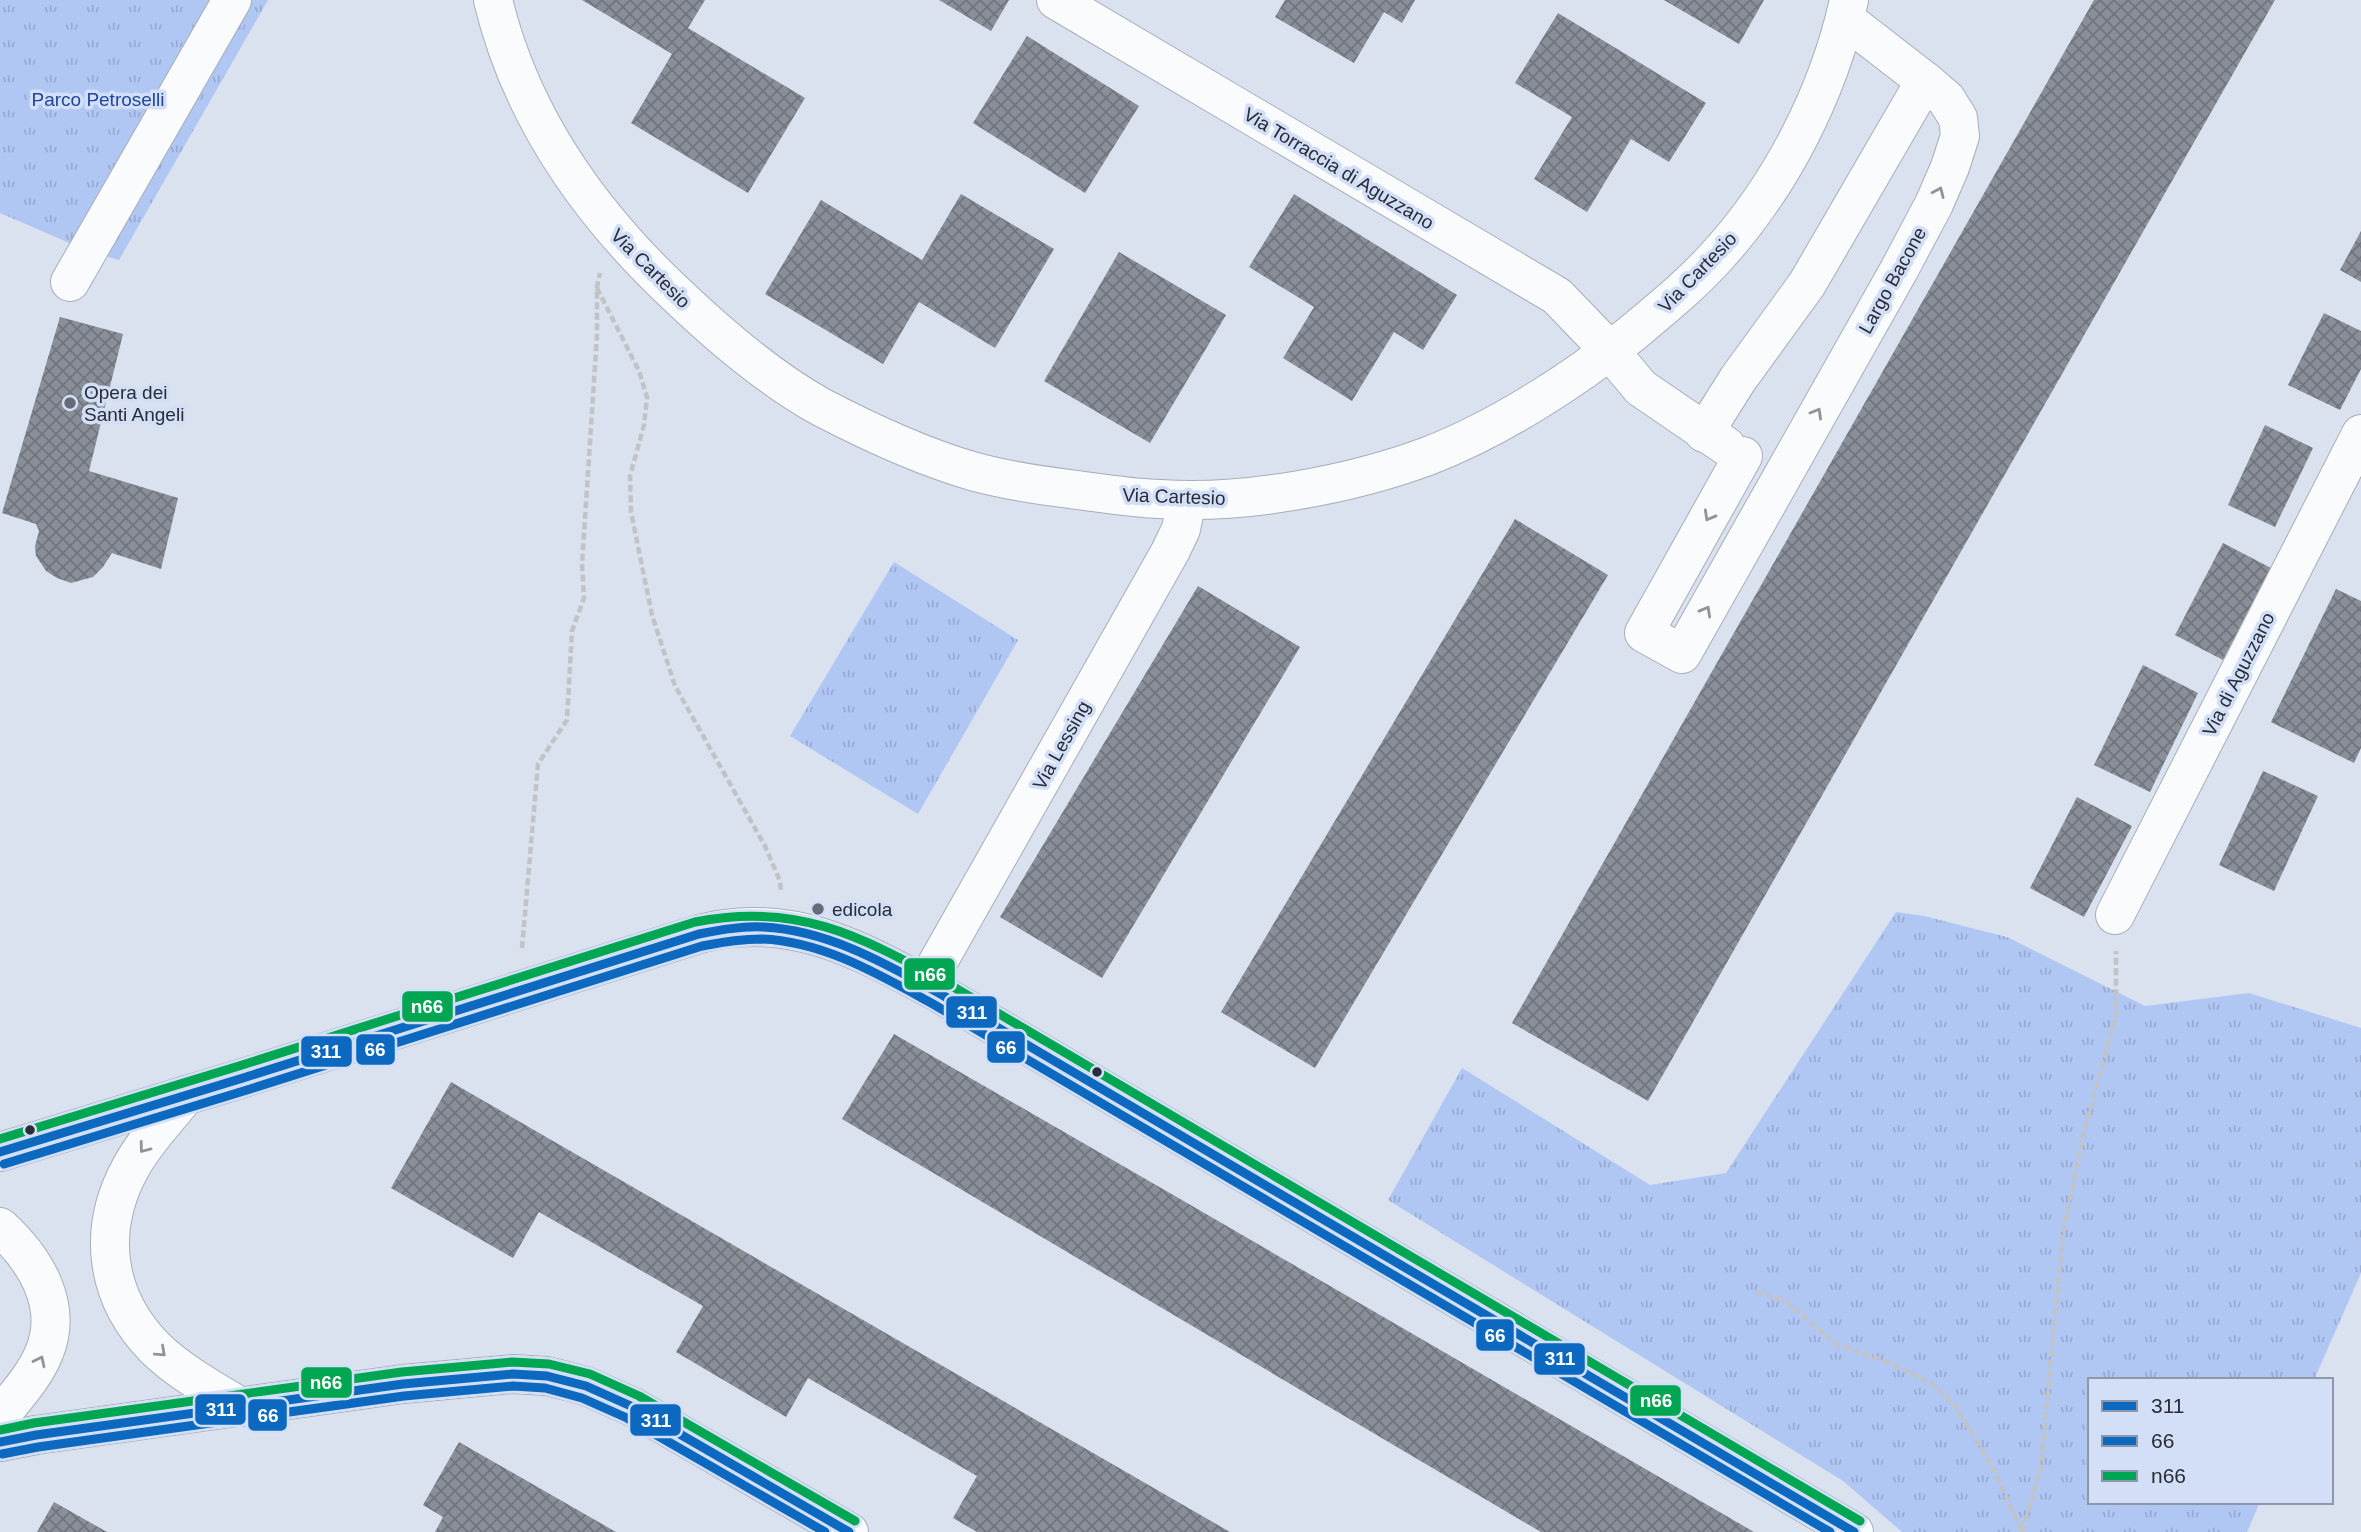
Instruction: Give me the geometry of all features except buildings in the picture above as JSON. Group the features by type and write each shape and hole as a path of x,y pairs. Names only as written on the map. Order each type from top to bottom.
{"street":[{"path":"70,282 232,0"},
{"name":"Via Cartesio","path":"493,0 511,60 531,107 570,174 611,228 663,283 752,360 819,405 884,438 970,471 1010,480 1162,500 1230,499 1318,485 1428,456 1509,416 1610,351 1662,309 1719,254 1776,176 1827,77 1847,9"},
{"name":"Via Torraccia di Aguzzano","path":"1056,0 1557,296 1610,351"},
{"name":"Largo Bacone","path":"1743,456 1644,633 1682,654 1911,248 1934,204 1957,149 1960,136 1958,118 1946,99 1847,9"},
{"path":"1704,433 1738,379 1807,284 1925,81"},
{"path":"1610,351 1641,388 1704,433 1780,478"},
{"name":"Via di Aguzzano","path":"2115,915 2361,434"},
{"name":"Via Lessing","path":"925,985 1170,552 1181,529 1187,500"},
{"path":"0,1152 719,928 738,925 786,928 821,937 856,951 925,985 1854,1532"},
{"path":"186,1095 131,1166 113,1210 108,1240 109,1256 113,1275 127,1308 151,1343 187,1373 240,1407"},
{"path":"0,1227 24,1252 40,1275 49,1303 50,1319 43,1355 24,1388 0,1416"},
{"path":"0,1442 403,1384 513,1374 547,1376 586,1386 633,1407 849,1532"}],"path":[{"path":"519,992 526,880 538,764 567,720 572,631 584,598 582,564 597,335 597,287 611,228"},
{"path":"597,287 639,371 647,397 644,425 630,476 631,512 652,615 675,686 723,770 780,881 786,928"},
{"path":"2022,1531 2041,1468 2063,1232 2084,1132 2116,1015 2115,915"},
{"path":"1756,1293 1786,1301 1836,1344 1890,1363 1931,1383 1955,1405 1994,1470 2022,1531"}],"green space":[{"name":"Parco Petroselli","path":"0,0 268,0 119,260 88,251 0,213"},
{"path":"894,562 1018,640 918,814 790,736"},
{"path":"1896,912 1924,916 2007,937 2145,1006 2249,993 2361,1028 2361,1273 2315,1378 2088,1378 2088,1504 2259,1504 2247,1532 1902,1532 1843,1481 1388,1200 1462,1068 1650,1185 1726,1173"}],"transit line":[{"name":"n66","path":"0,1139 695,922 765,916 796,920 855,937 945,982 1860,1521"},
{"name":"311","path":"0,1152 699,934 747,927 787,929 833,941 855,950 939,993 1854,1532"},
{"name":"66","path":"4,1164 702,946 761,939 784,941 850,961 933,1004 1830,1532"},
{"name":"n66","path":"0,1430 402,1372 512,1362 549,1364 590,1374 639,1396 855,1521"},
{"name":"311","path":"0,1442 403,1384 513,1374 547,1376 586,1386 633,1407 849,1532"},
{"name":"66","path":"2,1454 404,1396 513,1386 545,1388 582,1398 627,1418 825,1532"}],"place":[{"name":"Opera dei Santi Angeli","path":"70,403"},
{"name":"edicola","path":"818,909"}]}
